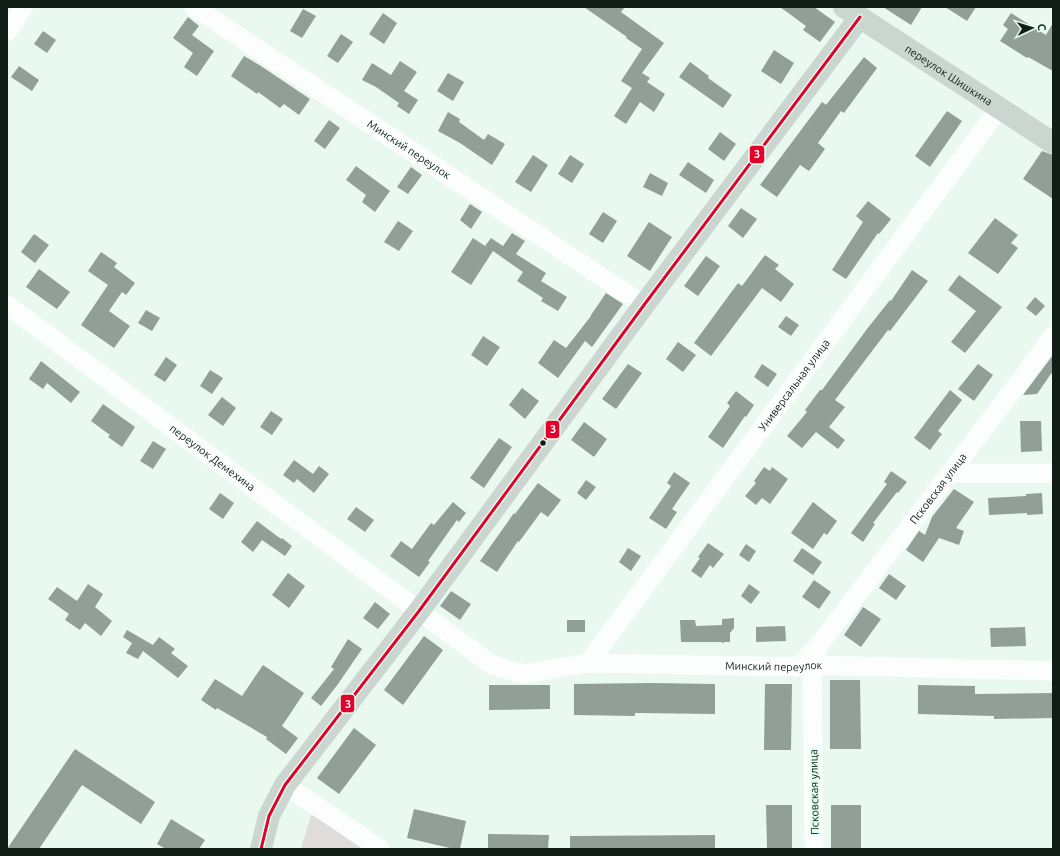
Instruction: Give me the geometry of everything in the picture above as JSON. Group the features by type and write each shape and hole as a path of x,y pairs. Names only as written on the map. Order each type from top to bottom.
{"main road":[{"path":"261,849 269,816 285,785 418,611 644,305 857,10"},
{"name":"переулок Шишкина","path":"857,10 1053,142"}],"street":[{"path":"7,32 24,7"},
{"name":"Минский переулок","path":"194,7 644,305"},
{"name":"Универсальная улица","path":"588,663 1000,107"},
{"name":"переулок Демехина","path":"7,305 418,611"},
{"name":"Псковская улица","path":"814,849 805,666 822,641 1053,336"},
{"path":"949,473 1053,473"},
{"name":"Минский переулок","path":"418,611 492,665 524,674 588,663 1053,671"},
{"path":"285,785 380,849"}],"shaded area":[{"path":"311,815 322,819 369,849 301,849"}],"building":[{"path":"584,7 625,7 621,12 664,43 642,73 650,78 647,82 665,94 654,112 640,102 626,124 614,116 632,88 621,81 642,49"},
{"path":"780,7 814,7 835,22 820,42 803,30 806,26"},
{"path":"883,7 922,7 911,25"},
{"path":"945,7 976,7 967,21"},
{"path":"303,9 316,16 302,38 290,31"},
{"path":"383,13 397,23 384,44 369,34"},
{"path":"1011,13 1046,35 1053,23 1053,71 1028,57 1027,58 1000,41 1008,29 1003,25"},
{"path":"188,17 199,26 192,35 214,51 197,76 184,67 193,53 173,38"},
{"path":"43,31 56,40 47,53 34,44"},
{"path":"341,34 353,42 338,63 327,56"},
{"path":"774,50 794,63 781,84 761,71"},
{"path":"244,56 310,99 299,115 284,104 280,108 258,92 257,94 231,76"},
{"path":"864,57 877,68 844,113 841,111 818,143 825,149 809,171 800,165 777,197 760,185 822,102 826,105"},
{"path":"400,61 417,72 404,91 418,100 409,114 397,106 399,103 376,87 362,80 372,63 391,75"},
{"path":"690,62 709,76 708,78 732,95 723,108 679,77"},
{"path":"19,66 39,80 32,91 11,77"},
{"path":"448,73 464,82 453,101 437,91"},
{"path":"947,111 962,121 930,167 915,156"},
{"path":"448,112 460,119 459,122 484,140 488,134 505,144 492,165 460,143 438,131"},
{"path":"329,120 340,128 325,149 314,141"},
{"path":"720,132 736,144 724,161 708,149"},
{"path":"1042,151 1053,155 1053,199 1023,179"},
{"path":"533,155 548,165 531,192 515,182"},
{"path":"570,155 584,164 572,183 558,174"},
{"path":"688,162 714,180 706,193 679,175"},
{"path":"356,166 390,191 375,212 362,202 366,195 346,180"},
{"path":"411,167 422,175 408,194 397,187"},
{"path":"650,173 668,183 662,196 643,187"},
{"path":"868,201 891,219 879,234 878,233 846,279 832,270 863,222 856,216"},
{"path":"470,204 482,212 471,229 460,220"},
{"path":"741,208 757,219 743,238 728,226"},
{"path":"603,212 617,221 603,243 589,234"},
{"path":"995,218 1018,235 1011,243 1018,248 998,274 968,253"},
{"path":"398,221 413,231 399,251 384,242"},
{"path":"649,222 672,237 650,271 627,256"},
{"path":"512,233 525,241 516,254 546,273 541,281 567,297 558,311 541,301 543,298 517,281 523,272 493,251 471,285 451,272 473,238 485,246 491,238 503,246"},
{"path":"34,234 49,245 35,263 21,252"},
{"path":"101,252 117,263 114,267 135,283 126,295 122,292 109,311 130,326 114,348 81,325 108,285 88,271"},
{"path":"765,255 779,265 775,269 794,284 781,302 762,288 711,356 694,343 738,283 742,286"},
{"path":"706,256 720,266 698,296 684,286"},
{"path":"39,269 70,292 57,309 26,287"},
{"path":"912,270 928,281 890,331 888,330 835,400 845,407 829,427 845,440 838,449 816,432 802,448 787,436 807,412 805,410 820,390 822,390 867,329 890,300 891,301"},
{"path":"959,275 1002,307 965,353 951,342 976,311 948,290"},
{"path":"606,293 623,304 592,347 585,341 558,378 538,363 554,340 566,348 591,316"},
{"path":"1035,297 1045,306 1036,316 1026,308"},
{"path":"146,310 160,318 152,331 138,323"},
{"path":"786,316 799,325 791,336 778,327"},
{"path":"483,336 500,347 487,366 471,355"},
{"path":"678,342 696,355 683,372 666,359"},
{"path":"1053,355 1053,371 1037,394 1023,395"},
{"path":"166,357 177,365 165,382 154,375"},
{"path":"41,361 80,392 71,403 47,383 43,389 29,379"},
{"path":"628,364 642,373 616,409 602,399"},
{"path":"762,364 777,374 768,387 754,377"},
{"path":"978,364 993,375 974,401 958,389"},
{"path":"210,370 223,378 212,394 200,386"},
{"path":"522,388 539,401 525,419 509,405"},
{"path":"950,390 962,400 938,431 942,434 930,450 914,438"},
{"path":"736,391 754,405 723,448 708,437 730,406 727,403"},
{"path":"222,397 236,408 223,426 208,415"},
{"path":"103,404 135,427 122,447 108,437 110,435 91,421"},
{"path":"271,411 283,419 272,435 260,427"},
{"path":"1020,421 1041,421 1042,451 1021,452"},
{"path":"584,422 607,439 594,457 571,440"},
{"path":"499,438 512,447 484,488 470,478"},
{"path":"153,441 166,449 153,469 140,461"},
{"path":"294,460 313,474 319,466 329,474 314,493 297,479 294,483 283,475"},
{"path":"764,467 770,471 772,467 788,479 770,504 762,498 756,505 745,496 756,483 754,481"},
{"path":"891,471 907,482 898,493 897,492 873,523 875,524 863,542 851,533 887,484 884,482"},
{"path":"674,472 690,483 672,509 677,512 666,529 649,518 671,486 667,483"},
{"path":"586,480 596,487 586,500 577,493"},
{"path":"538,483 561,500 548,517 541,512 519,542 518,541 497,572 480,561 514,513 515,514"},
{"path":"954,489 974,502 956,528 964,531 959,545 939,538 923,562 906,550 919,531 925,535 932,517"},
{"path":"220,493 234,503 223,519 209,509"},
{"path":"1042,493 1043,514 1027,515 1027,513 989,515 988,498 1026,496 1026,494"},
{"path":"453,502 466,513 459,522 457,520 428,561 430,562 419,577 390,556 401,541 412,549 431,523 434,525"},
{"path":"813,502 837,521 827,535 824,533 813,549 791,533"},
{"path":"356,507 374,520 365,532 347,519"},
{"path":"257,521 292,546 285,556 262,540 253,552 241,542"},
{"path":"708,543 724,554 713,568 710,565 701,578 691,571 700,558 698,557"},
{"path":"746,544 756,551 749,562 739,555"},
{"path":"628,548 641,556 631,571 619,562"},
{"path":"802,548 822,562 813,575 793,561"},
{"path":"288,573 305,586 289,608 272,595"},
{"path":"889,574 906,586 896,600 879,588"},
{"path":"814,580 831,592 819,609 802,597"},
{"path":"88,584 103,594 95,607 112,621 101,636 85,623 80,630 65,620 69,614 48,599 57,587 77,601"},
{"path":"749,584 760,592 751,604 741,596"},
{"path":"451,591 471,604 460,620 440,606"},
{"path":"375,602 390,614 378,629 363,618"},
{"path":"863,607 881,619 861,647 844,635"},
{"path":"734,618 734,628 730,633 730,642 724,642 723,644 722,642 681,642 680,620 695,620 696,626 722,625 722,619"},
{"path":"567,620 585,620 585,632 567,632"},
{"path":"785,626 786,641 756,642 756,627"},
{"path":"1025,627 1026,646 991,647 990,628"},
{"path":"127,630 153,645 159,637 175,649 171,653 188,666 178,678 143,651 138,659 126,653 132,643 123,637"},
{"path":"424,636 443,650 403,705 384,690"},
{"path":"348,639 362,649 321,706 311,698 334,669 331,667"},
{"path":"263,665 304,693 282,726 298,738 286,754 266,739 267,737 217,708 216,710 201,700 215,679 242,696"},
{"path":"830,680 860,680 861,749 830,749"},
{"path":"574,684 715,684 715,714 635,713 635,716 574,715"},
{"path":"765,684 792,684 791,750 764,750"},
{"path":"489,685 550,685 550,709 489,710"},
{"path":"918,685 975,686 975,694 1053,693 1053,718 994,719 994,716 918,714"},
{"path":"354,728 376,745 339,794 317,778"},
{"path":"75,749 155,802 141,824 82,785 39,849 7,849"},
{"path":"766,805 792,805 792,849 767,849"},
{"path":"831,805 861,805 861,849 831,849"},
{"path":"414,809 466,821 460,849 454,849 407,838"},
{"path":"171,819 205,840 199,849 166,849 157,844"},
{"path":"488,834 549,835 548,849 488,849"},
{"path":"715,835 715,849 570,849 570,836"}],"transit line":[{"name":"3","path":"261,849 269,816 285,785 419,611 644,305 860,17"}]}
